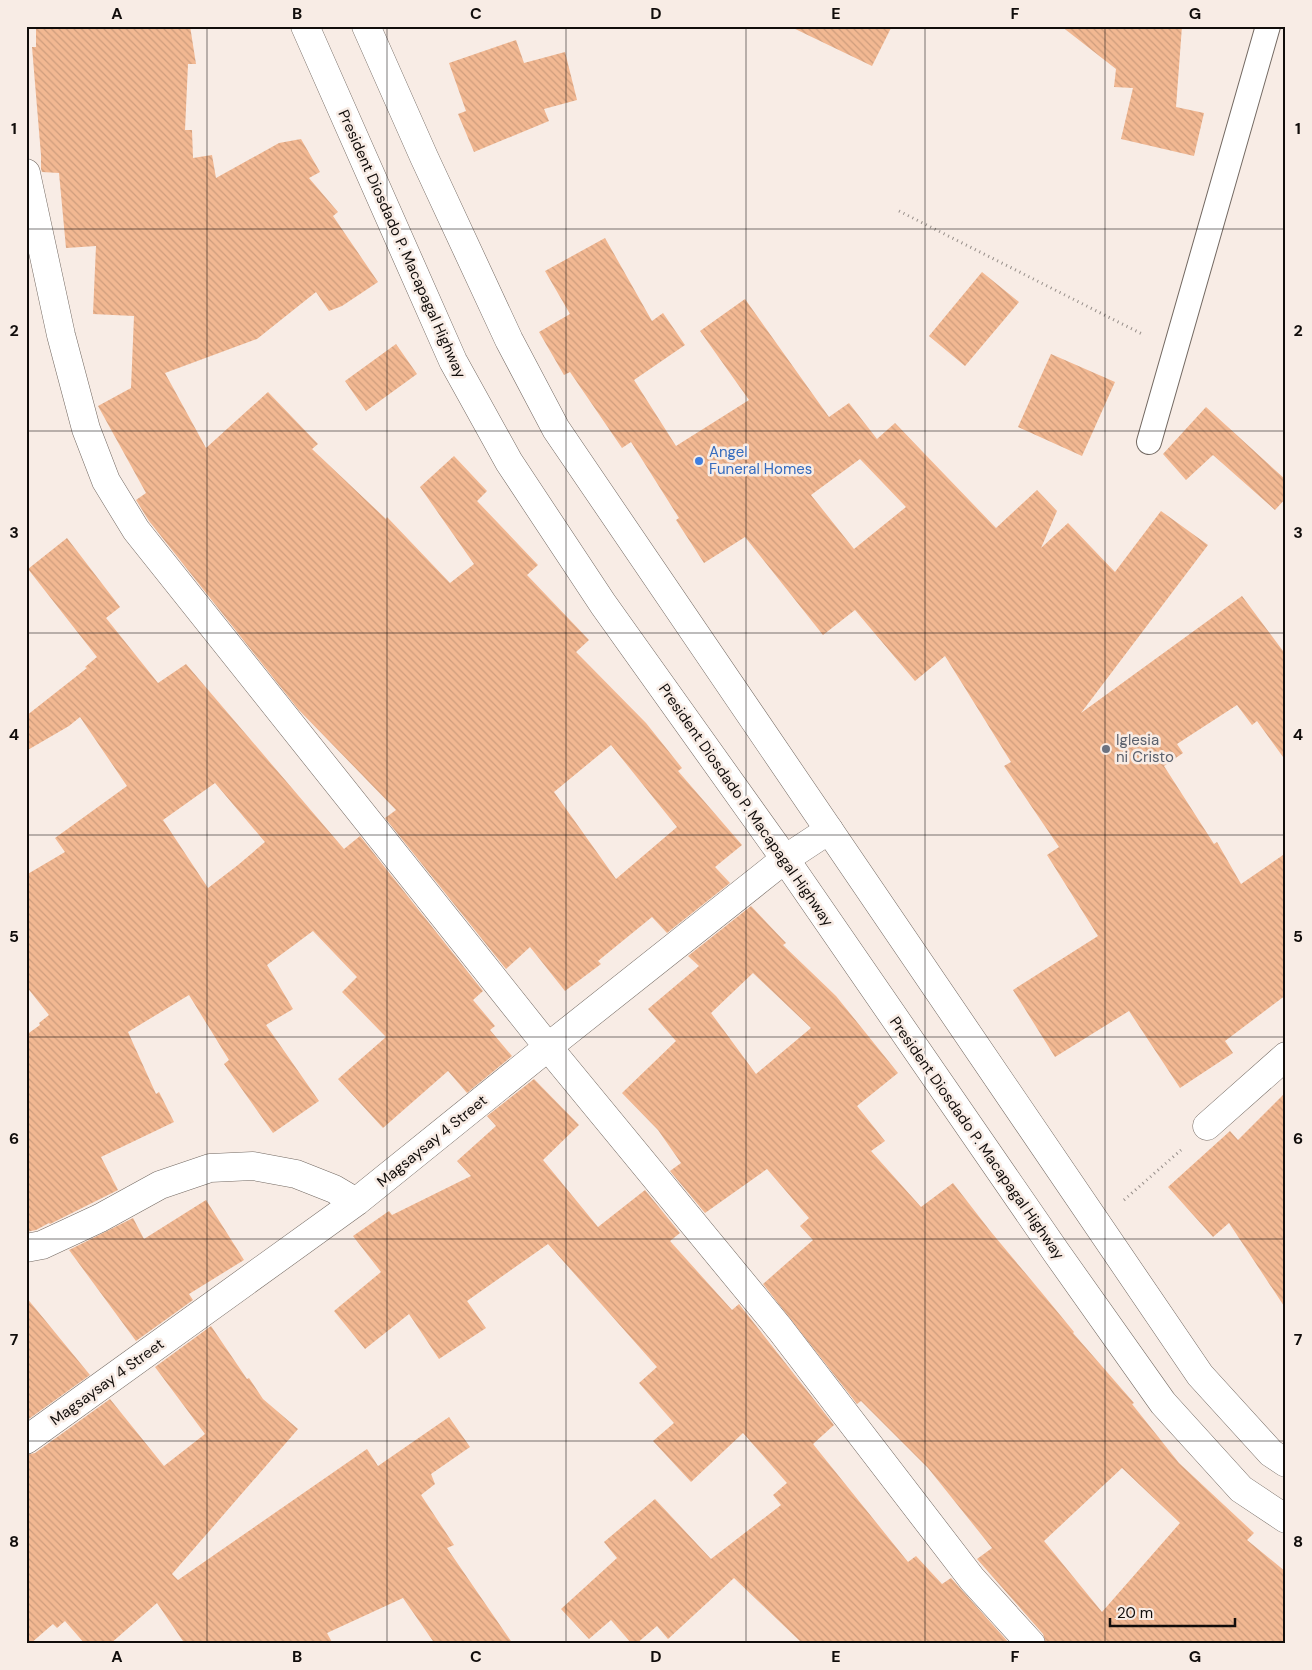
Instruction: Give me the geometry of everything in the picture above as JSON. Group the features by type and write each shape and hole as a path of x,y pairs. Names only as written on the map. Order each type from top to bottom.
{"main road":[{"name":"President Diosdado P. Macapagal Highway","path":"305,26 453,361 509,462 603,604 785,859 1056,1252 1163,1403 1241,1489 1286,1519"},
{"path":"366,26 508,340 556,429 1200,1375 1271,1453 1286,1463"},
{"path":"26,173 61,335 86,429 106,481 136,530 548,1047 780,1329 972,1579 1031,1644"},
{"name":"Magsaysay 4 Street","path":"26,1440 356,1202 785,859 829,830"},
{"path":"1207,1126 1286,1056"},
{"path":"26,1248 42,1245 100,1218 160,1185 210,1168 253,1166 296,1174 334,1189 356,1202"}],"lane":[{"path":"1149,442 1268,26"}],"path":[{"path":"899,211 1175,351"},
{"path":"1142,1184 1207,1126"}],"building":[{"path":"36,26 190,26 196,64 188,64 185,130 192,130 193,158 212,155 216,178 279,143 301,139 320,172 309,178 338,212 333,216 378,282 342,306 329,311 316,292 257,339 165,373 206,448 268,392 318,444 312,449 386,519 387,517 450,583 474,564 420,487 454,456 487,491 477,501 538,565 527,575 589,640 576,652 646,723 682,768 678,771 742,845 715,867 730,883 667,933 652,917 598,961 601,964 565,991 530,947 506,969 385,818 396,810 298,709 149,521 136,500 146,493 98,406 131,388 134,316 93,314 96,246 66,248 59,173 42,172 41,169 32,47 36,47","holes":["611,745 677,827 616,879 554,792"]},
{"path":"789,26 892,26 872,66"},
{"path":"1061,26 1182,26 1176,107 1204,113 1194,156 1121,139 1133,88 1114,87 1116,69"},
{"path":"516,40 524,63 565,52 577,100 544,109 549,121 474,152 458,114 466,111 449,63"},
{"path":"605,238 652,321 663,313 685,345 634,380 676,446 749,400 700,331 745,299 829,417 849,403 877,439 895,423 996,528 1037,490 1057,511 1041,548 1068,523 1115,572 1161,511 1208,545 1081,713 1242,596 1286,655 1286,761 1257,721 1252,725 1237,705 1177,744 1183,753 1164,766 1214,844 1217,842 1241,884 1286,853 1286,995 1225,1041 1233,1053 1180,1088 1129,1011 1055,1057 1013,990 1098,936 1047,855 1059,847 1004,766 1011,762 945,656 915,681 855,610 823,635 745,537 704,563 676,520 679,518 631,442 622,448 570,372 564,375 539,332 570,314 545,271","holes":["860,459 906,507 854,549 811,495"]},
{"path":"982,272 1019,302 965,366 929,336"},
{"path":"396,344 417,374 366,411 345,381"},
{"path":"1051,354 1115,382 1082,456 1018,427"},
{"path":"1206,407 1286,480 1286,498 1275,510 1213,455 1186,480 1163,454"},
{"path":"67,538 120,607 106,618 158,683 186,664 344,849 360,836 483,991 473,1000 495,1026 490,1030 512,1056 467,1093 448,1071 383,1128 338,1079 386,1037 342,992 357,977 313,931 267,965 293,1009 266,1025 319,1101 273,1133 224,1064 229,1060 189,995 128,1032 156,1094 159,1092 174,1122 101,1157 118,1190 50,1224 26,1232 26,1035 40,1025 39,1023 49,1015 26,986 26,875 65,852 55,838 127,786 80,717 69,726 26,751 26,716 87,668 85,667 97,657 28,569","holes":["215,783 265,842 208,888 163,820"]},
{"path":"751,906 786,943 783,945 836,996 898,1073 857,1106 885,1141 871,1151 921,1207 953,1183 1073,1333 1134,1403 1132,1404 1179,1463 1254,1533 1247,1540 1286,1572 1286,1644 1046,1644 1043,1634 977,1559 992,1548 928,1468 861,1401 857,1404 763,1284 813,1240 800,1226 809,1218 767,1169 705,1213 670,1171 681,1163 658,1130 622,1093 676,1041 648,1009 699,966 688,956","holes":["753,973 811,1028 756,1074 711,1013","1122,1468 1180,1523 1102,1612 1044,1541"]},
{"path":"534,1079 579,1125 543,1160 598,1227 645,1190 680,1233 670,1241 732,1310 739,1304 834,1425 813,1444 908,1562 916,1556 942,1584 951,1578 1010,1644 803,1644 734,1578 668,1639 657,1626 636,1644 632,1644 611,1620 589,1639 561,1609 617,1558 604,1542 655,1499 711,1559 781,1505 773,1495 787,1483 743,1433 691,1482 653,1441 674,1423 639,1383 657,1367 548,1244 467,1301 486,1328 439,1359 409,1314 365,1349 334,1311 381,1272 353,1236 389,1211 392,1215 471,1176 457,1161 496,1126 487,1116"},
{"path":"1286,1092 1286,1309 1229,1223 1213,1237 1168,1187 1230,1131 1238,1140"},
{"path":"206,1200 244,1260 189,1294 193,1300 136,1341 69,1250 133,1218 144,1239"},
{"path":"26,1297 90,1375 26,1421"},
{"path":"211,1326 263,1399 298,1429 172,1574 178,1580 367,1449 378,1466 449,1417 470,1447 431,1474 435,1484 421,1495 454,1545 447,1548 513,1644 435,1644 403,1598 327,1633 333,1644 185,1644 157,1603 110,1644 85,1644 65,1621 57,1628 53,1624 30,1644 26,1644 26,1455 35,1453 110,1399 164,1466 205,1434 155,1367"}],"place":[{"name":"Angel Funeral Homes","path":"699,461"},
{"name":"Iglesia ni Cristo","path":"1106,749"}]}
